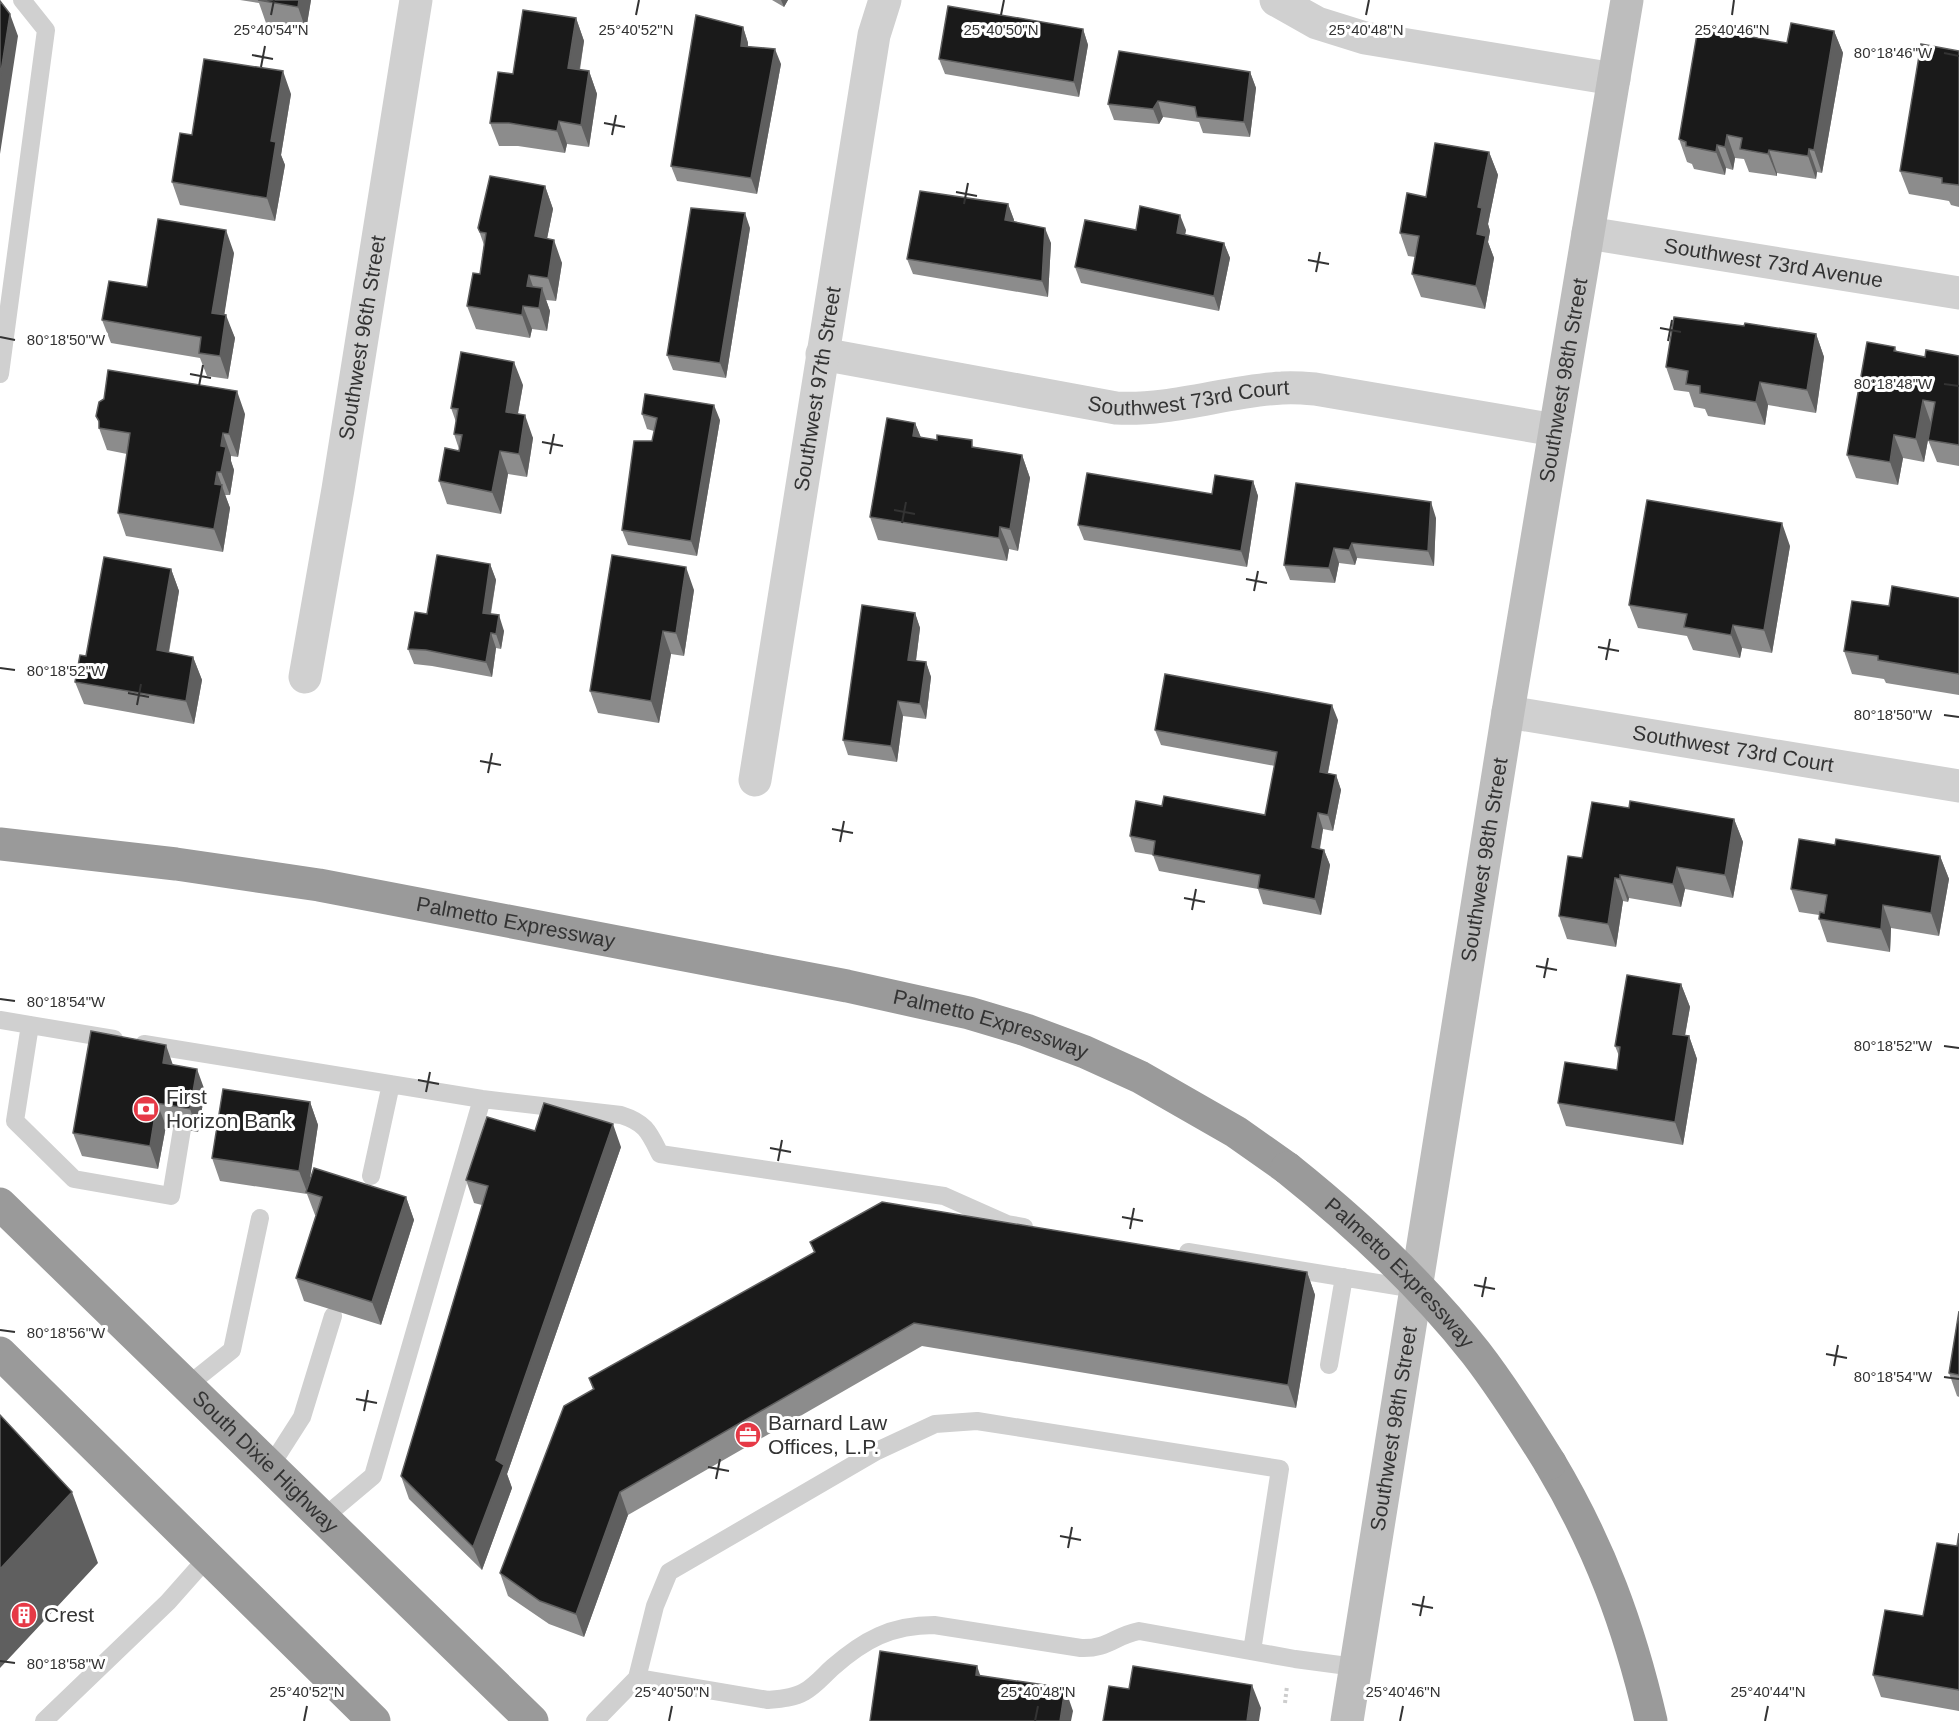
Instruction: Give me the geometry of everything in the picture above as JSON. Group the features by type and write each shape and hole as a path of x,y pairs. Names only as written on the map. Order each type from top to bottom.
{"highway":[{"name":"Palmetto Expressway","path":"0,844 176,864 319,885 847,986 969,1013 1026,1030 1140,1077 1236,1132 1287,1168 1358,1226 1434,1302 1477,1354 1515,1407 1550,1463 1580,1515 1598,1553 1622,1613 1650,1721"},
{"name":"South Dixie Highway","path":"0,1204 532,1721"},
{"path":"0,1353 374,1721"}],"street":[{"name":"Southwest 96th Street","path":"305,677 338,489 416,0"},
{"name":"Southwest 97th Street","path":"755,780 874,35 885,0"},
{"path":"1276,0 1317,23 1365,38 1614,79"},
{"name":"Southwest 98th Street","path":"1347,1721 1508,712 1627,0"},
{"name":"Southwest 73rd Avenue","path":"1588,233 1959,293"},
{"name":"Southwest 73rd Court","path":"822,354 1116,408 1138,409 1172,405 1284,387 1315,388 1555,430"},
{"name":"Southwest 73rd Court","path":"1508,712 1959,786"}],"lane":[{"path":"0,374 46,30 22,0"},
{"path":"0,1020 482,1099 621,1115 637,1120 648,1129 660,1154 944,1196 1007,1224 1042,1230"},
{"path":"30,1025 15,1121 74,1179 171,1196 182,1129"},
{"path":"192,1070 194,1052"},
{"path":"371,1176 391,1084"},
{"path":"323,1518 373,1476 482,1099"},
{"path":"187,1386 232,1350 260,1218"},
{"path":"1172,1250 1415,1289"},
{"path":"1329,1365 1344,1277"},
{"path":"270,1467 302,1417 333,1316"},
{"path":"595,1721 637,1678 655,1606 669,1572 877,1451 935,1424 977,1421 1280,1469 1252,1651"},
{"path":"44,1721 168,1602 207,1558"},
{"path":"637,1678 768,1700 785,1698 804,1693 865,1641 911,1625 934,1625 1081,1648 1096,1648 1109,1644 1124,1634 1139,1631 1356,1667"}],"building":[{"path":"258,0 299,0 298,7"},
{"path":"0,1 10,14 0,78"},
{"path":"948,6 1083,29 1074,82 939,59"},
{"path":"523,10 576,18 568,68 589,71 581,125 559,121 557,131 509,123 490,123 498,72 513,74"},
{"path":"696,15 743,27 741,46 775,49 751,178 671,166"},
{"path":"1791,23 1834,31 1814,150 1809,149 1808,156 1769,150 1768,154 1740,149 1742,138 1727,135 1725,147 1717,145 1716,152 1686,146 1686,142 1679,139 1698,28 1787,43"},
{"path":"1921,44 1959,51 1959,185 1942,183 1942,178 1900,171"},
{"path":"1119,51 1250,72 1244,122 1197,117 1195,107 1158,101 1153,109 1108,104"},
{"path":"204,59 283,71 271,141 276,142 267,198 172,182 180,133 192,135"},
{"path":"1435,143 1489,152 1478,207 1482,208 1477,234 1486,236 1476,286 1412,274 1419,236 1400,233 1407,193 1426,197"},
{"path":"490,176 545,186 535,236 554,240 548,278 529,275 527,286 542,288 539,308 523,306 522,315 467,306 473,273 480,274 486,233 480,232 478,228"},
{"path":"920,191 1008,204 1005,220 1045,228 1042,281 907,259"},
{"path":"1140,206 1180,215 1177,233 1224,243 1214,296 1075,267 1085,220 1136,230"},
{"path":"691,208 745,213 720,363 667,355"},
{"path":"158,219 226,230 212,313 226,315 220,356 199,353 201,337 102,320 109,281 147,287"},
{"path":"1674,317 1744,326 1745,323 1816,334 1807,390 1760,382 1756,402 1700,393 1700,386 1686,384 1688,371 1666,367"},
{"path":"1867,342 1895,347 1894,351 1925,357 1926,350 1959,356 1959,445 1928,440 1935,402 1923,400 1916,439 1894,435 1890,462 1847,455"},
{"path":"461,352 514,362 506,412 525,415 519,454 500,451 492,492 439,481 445,448 459,451 462,435 454,434 458,409 451,408"},
{"path":"108,370 237,391 229,434 223,433 221,446 226,447 221,472 217,472 215,484 222,485 214,529 118,513 130,433 99,428 96,416 99,402 104,399"},
{"path":"645,394 714,405 691,541 622,530 634,441 652,441 657,418 642,414"},
{"path":"887,418 915,423 913,436 937,440 937,435 972,440 972,447 1022,455 1010,529 1000,527 999,538 870,517"},
{"path":"1087,473 1212,494 1215,475 1253,481 1241,551 1078,525"},
{"path":"1296,483 1431,502 1428,551 1352,543 1349,550 1334,548 1329,568 1284,565"},
{"path":"1647,500 1782,523 1764,630 1733,625 1731,635 1684,627 1687,614 1629,605"},
{"path":"437,555 490,564 483,613 499,615 496,634 491,633 486,662 426,650 408,649 415,612 427,614"},
{"path":"612,555 686,567 676,633 663,631 651,701 590,691"},
{"path":"104,557 171,569 157,650 193,657 186,701 75,682 80,655 86,656"},
{"path":"1892,586 1959,598 1959,674 1878,660 1878,656 1844,651 1852,601 1889,606"},
{"path":"862,605 915,613 908,660 926,662 920,704 898,701 891,746 843,740"},
{"path":"1165,674 1332,705 1320,772 1336,775 1328,815 1318,813 1312,847 1324,850 1315,899 1258,888 1260,875 1153,855 1155,841 1130,836 1136,801 1162,806 1164,796 1265,815 1277,752 1155,730"},
{"path":"1630,801 1734,819 1725,875 1677,867 1673,884 1620,875 1620,879 1615,878 1608,924 1559,916 1568,856 1582,858 1592,802 1629,808"},
{"path":"1799,839 1835,845 1836,839 1940,856 1931,913 1883,905 1881,929 1819,919 1820,912 1824,913 1827,895 1791,889"},
{"path":"1627,975 1681,984 1673,1034 1689,1036 1675,1122 1558,1103 1565,1062 1617,1070 1620,1047 1615,1046"},
{"name":"First Horizon Bank","path":"91,1031 166,1045 163,1063 197,1069 190,1109 157,1103 150,1146 73,1133"},
{"path":"223,1089 310,1102 299,1171 212,1158"},
{"path":"544,1103 613,1124 496,1460 504,1465 473,1547 401,1476 488,1186 466,1180 487,1117 535,1131"},
{"path":"314,1168 406,1197 372,1302 296,1278 322,1197 306,1192"},
{"path":"882,1202 1307,1272 1288,1385 914,1323 620,1492 576,1614 540,1601 500,1573 564,1406 594,1389 589,1378 815,1252 810,1242"},
{"path":"1959,1311 1959,1375 1949,1373"},
{"path":"0,1415 72,1492 0,1569"},
{"path":"1959,1533 1959,1690 1873,1675 1885,1610 1923,1616 1937,1543 1957,1546"},
{"path":"880,1651 977,1666 976,1675 1065,1688 1060,1721 870,1721"},
{"path":"1133,1666 1252,1685 1247,1721 1103,1721 1109,1686 1129,1689"}],"place":[{"name":"First Horizon Bank","path":"146,1109"},
{"name":"Barnard Law Offices, L.P.","path":"748,1435"},
{"name":"Crest","path":"24,1615"}]}
